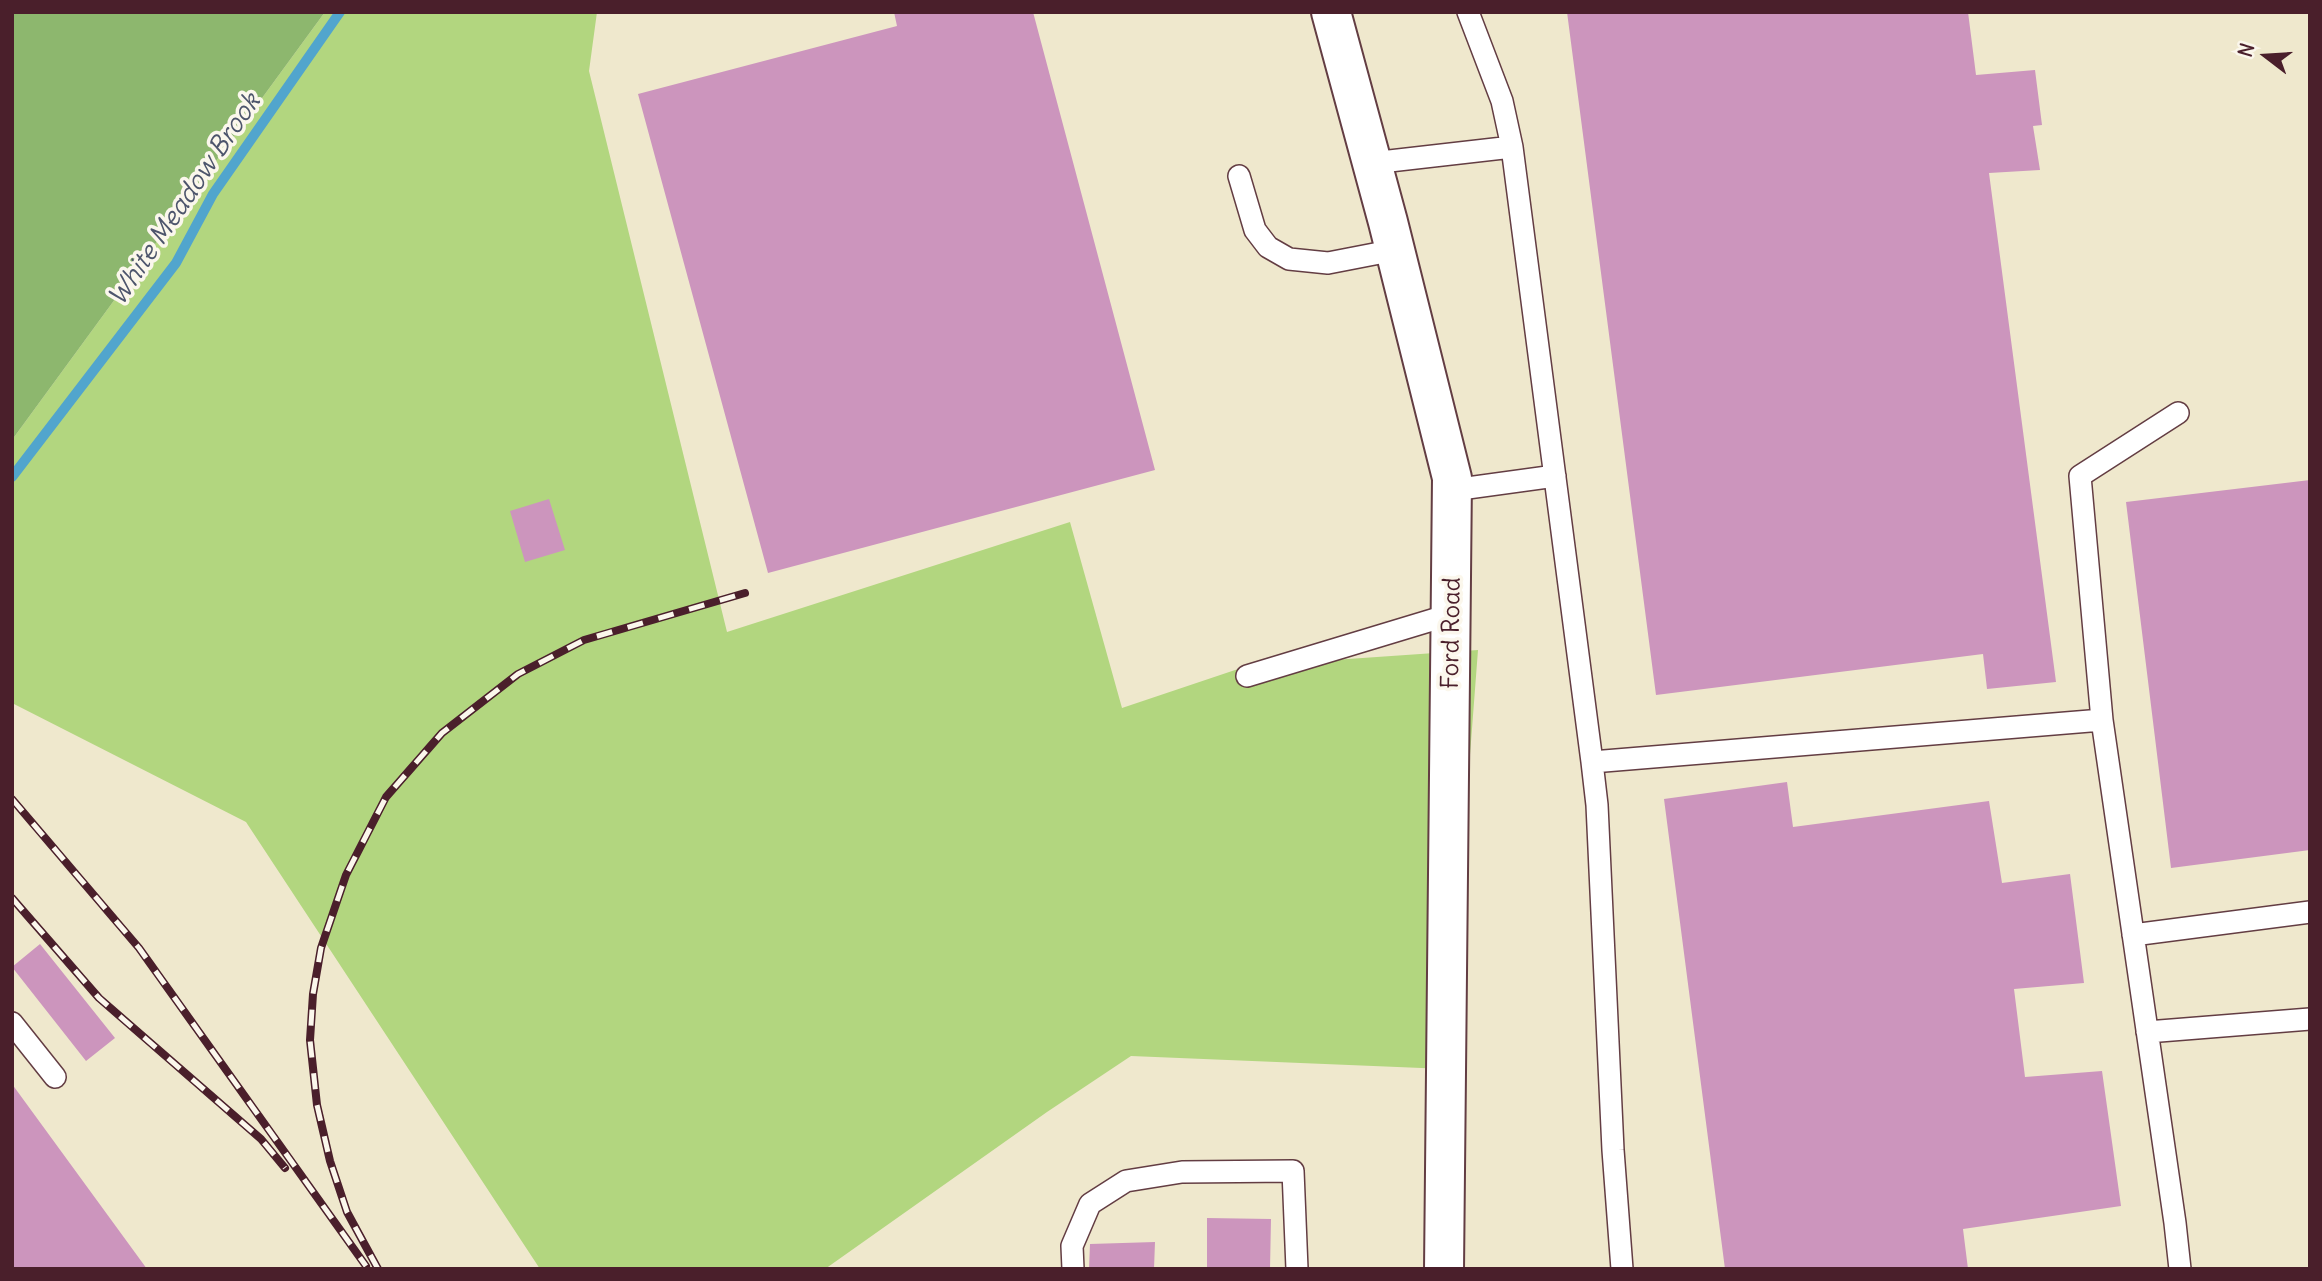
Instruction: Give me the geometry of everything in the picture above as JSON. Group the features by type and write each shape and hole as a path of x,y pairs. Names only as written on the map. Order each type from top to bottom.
{"street":[{"name":"Ford Road","path":"1331,12 1395,250 1452,478 1444,1269"}],"lane":[{"path":"1468,12 1502,101 1512,147 1592,762 1597,806 1613,1150 1622,1269"},
{"path":"1372,163 1512,147"},
{"path":"1240,176 1255,230 1268,247 1289,260 1328,263 1395,250"},
{"path":"2178,412 2080,476 2102,720 2180,1269"},
{"path":"1453,490 1555,476"},
{"path":"1247,676 1452,614"},
{"path":"1592,762 2102,720"},
{"path":"2133,935 2310,912"},
{"path":"2147,1032 2310,1019"},
{"path":"12,1023 55,1077"},
{"path":"1073,1269 1073,1246 1090,1204 1126,1181 1182,1172 1293,1171 1297,1269"}],"green space":[{"path":"12,12 325,12 12,440"},
{"path":"325,12 597,12 589,71 727,632 1070,522 1122,708 1247,666 1478,650 1446,1069 1131,1056 825,1269 540,1269 246,822 12,703 12,440"}],"building":[{"path":"894,12 1033,12 1155,470 768,573 638,94 897,26"},
{"path":"1567,12 1968,12 1976,75 2035,70 2042,125 2033,126 2040,170 1989,173 2056,682 1987,689 1983,654 1656,695"},
{"path":"2310,480 2310,850 2171,868 2126,502"},
{"path":"549,499 565,550 525,562 510,511"},
{"path":"1787,782 1793,827 1989,801 2002,883 2070,874 2084,983 2014,989 2025,1077 2102,1071 2121,1206 1963,1229 1968,1269 1725,1269 1664,799"},
{"path":"40,944 115,1038 86,1061 12,967"},
{"path":"12,1084 147,1269 12,1269"},
{"path":"1207,1218 1271,1219 1270,1269 1207,1269"},
{"path":"1155,1242 1154,1269 1089,1269 1090,1244"}],"waterway":[{"name":"White Meadow Brook","path":"12,477 176,263 213,194 340,12"}],"railway":[{"path":"378,1269 347,1212 330,1161 317,1105 310,1040 313,994 321,948 346,875 386,797 442,733 518,674 584,640 745,593"},
{"path":"12,799 139,948 366,1266"},
{"path":"12,898 99,998 261,1139 285,1168"}]}
